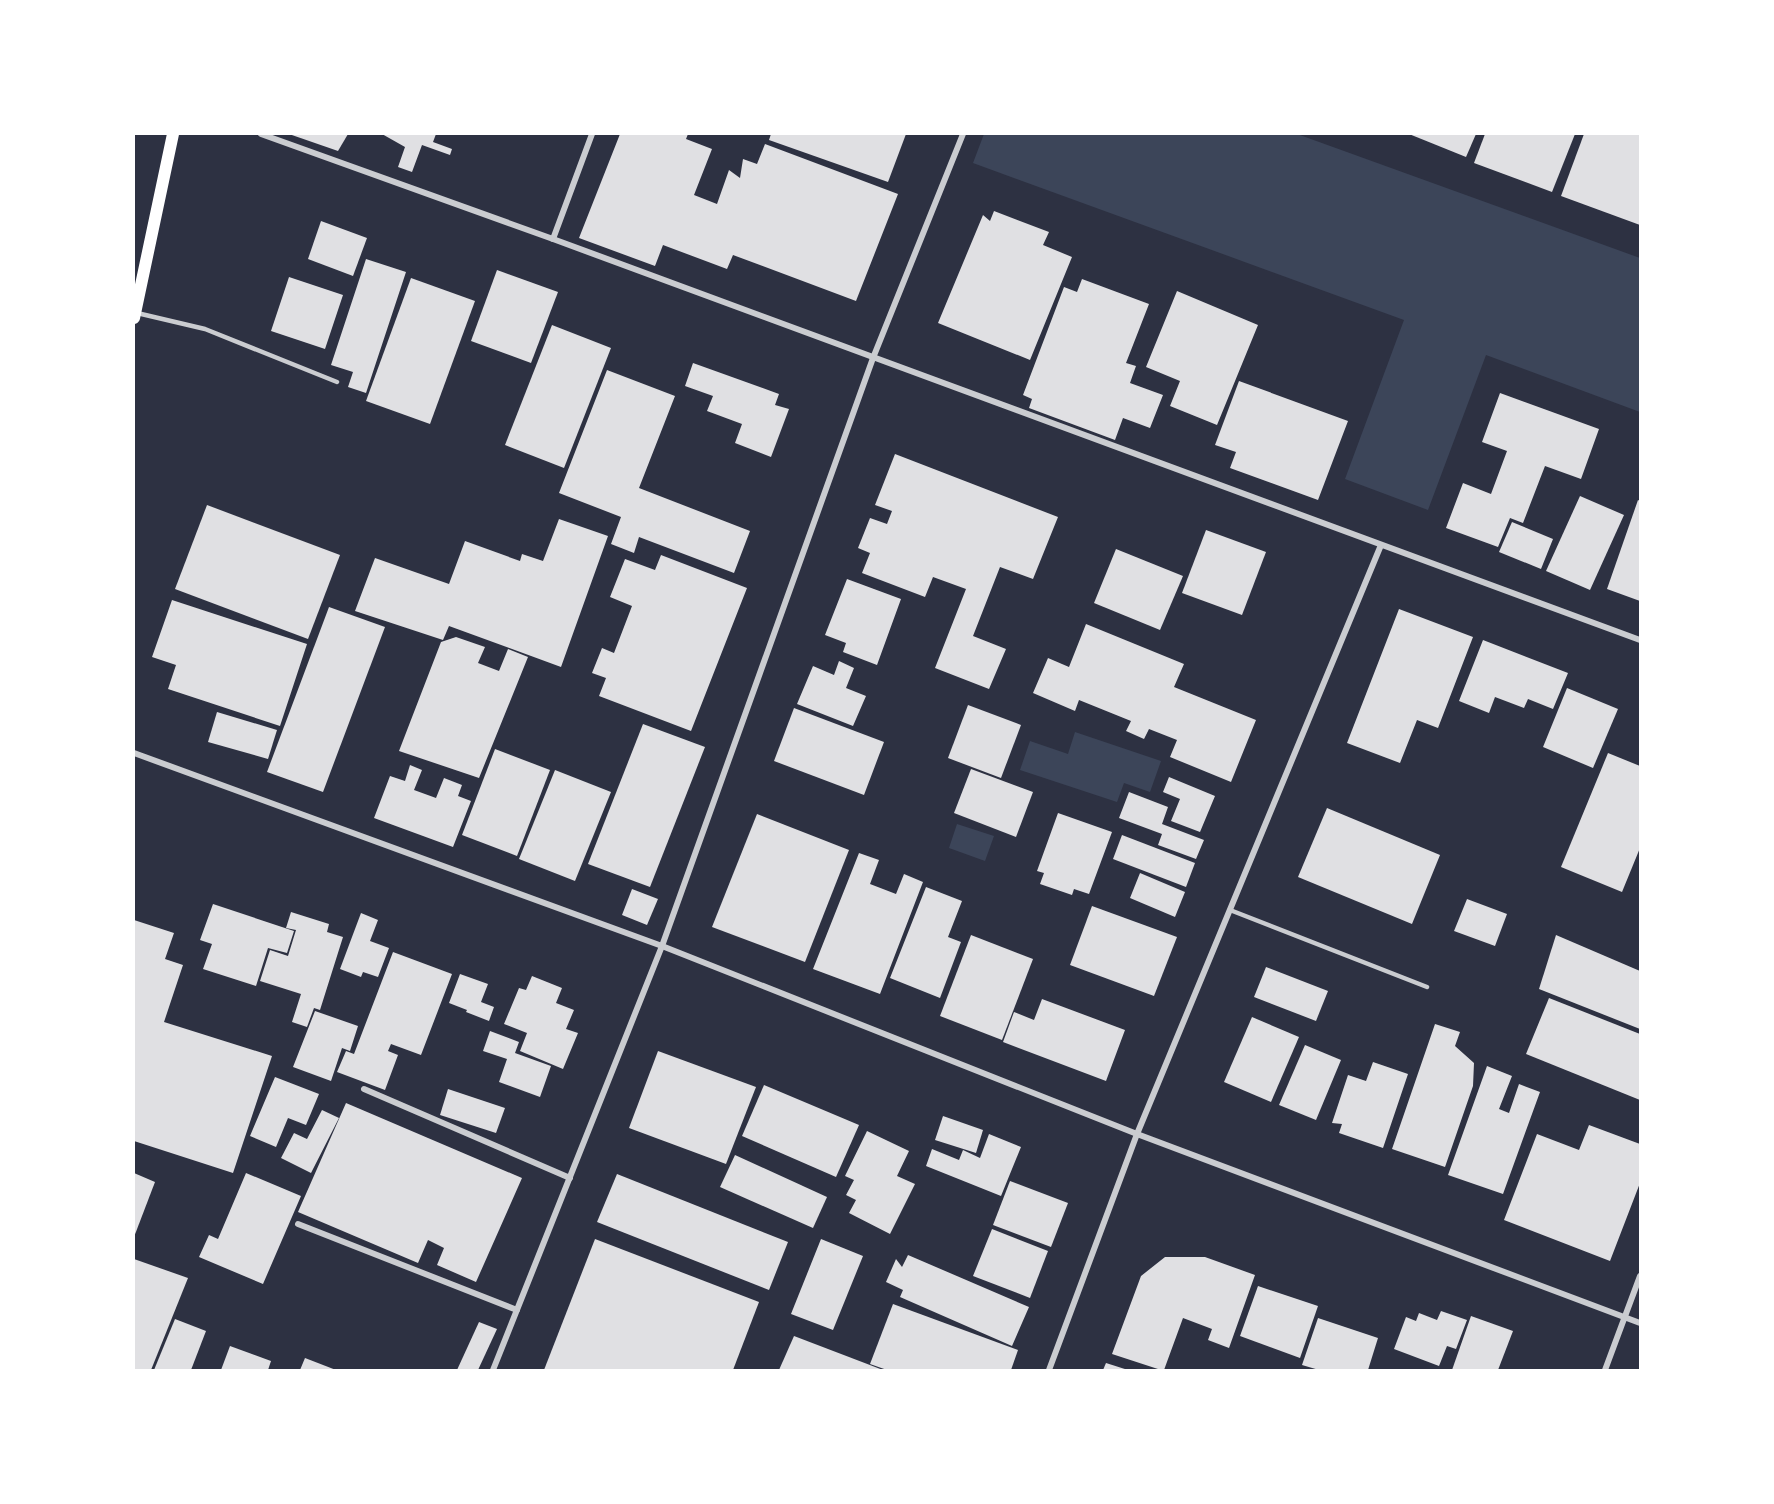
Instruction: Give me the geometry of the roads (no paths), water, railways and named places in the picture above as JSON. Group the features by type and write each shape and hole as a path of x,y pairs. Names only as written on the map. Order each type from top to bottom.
{"main road":[{"path":"134,315 173,134"}],"street":[{"path":"261,134 553,239 1641,640"},
{"path":"553,239 592,134"},
{"path":"493,1371 662,946 873,358 963,134"},
{"path":"1049,1371 1137,1134 1382,545"},
{"path":"134,753 662,946 1137,1134 1641,1323"},
{"path":"364,1089 570,1178"},
{"path":"298,1224 517,1310"},
{"path":"1605,1371 1641,1276"}],"lane":[{"path":"134,315 205,329 337,382"},
{"path":"1230,910 1426,987"}]}
